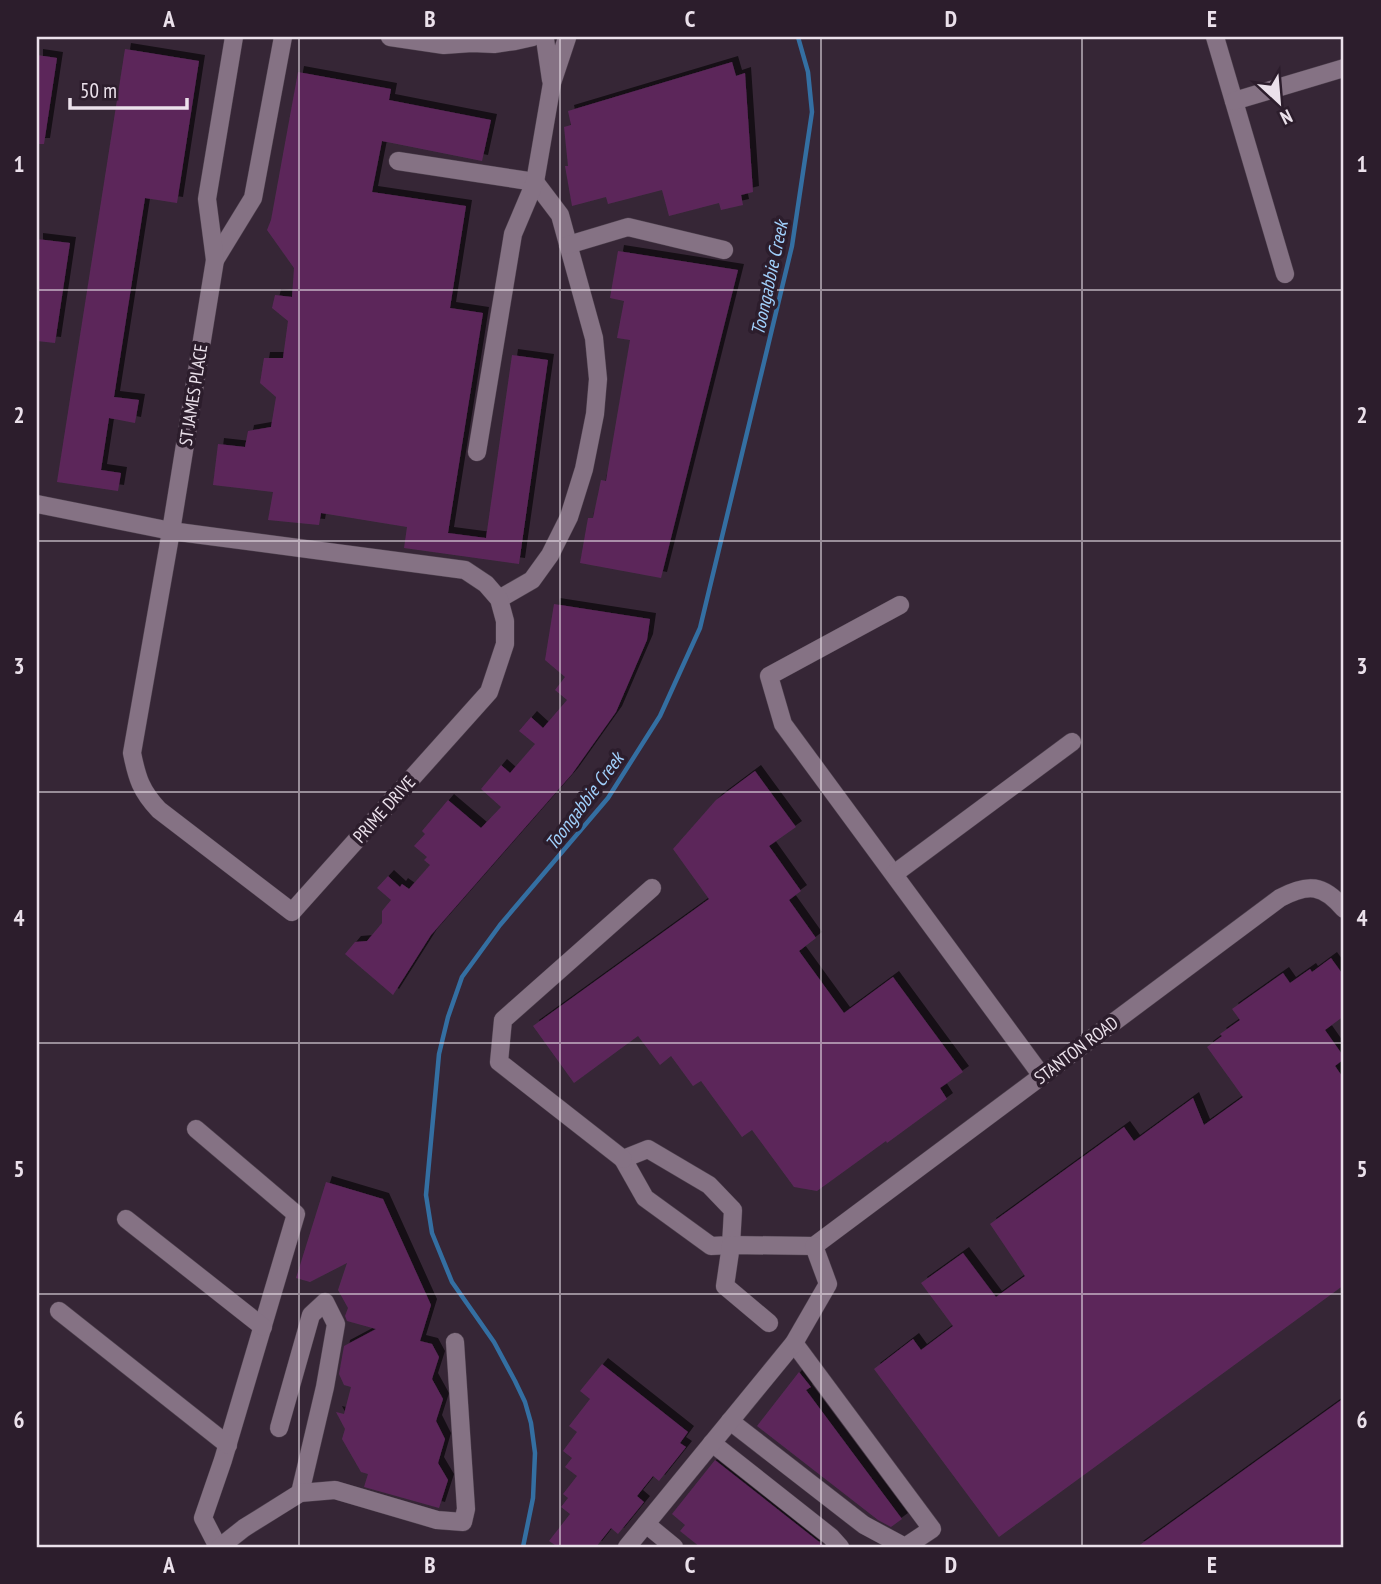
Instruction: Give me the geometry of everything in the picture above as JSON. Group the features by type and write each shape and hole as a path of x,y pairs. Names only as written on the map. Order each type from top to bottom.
{"street":[{"path":"215,260 207,198 234,37"},
{"path":"215,260 253,198 284,37"},
{"path":"390,37 444,45 476,40 494,44 539,38 556,41 567,37"},
{"path":"477,452 513,234 535,182 552,83 567,37"},
{"path":"1214,37 1286,274"},
{"path":"539,38 552,83"},
{"path":"1234,101 1344,68"},
{"path":"37,504 170,531 465,570 486,584 499,599 532,580 550,555 569,517 591,436 598,379 594,338 560,215 535,182 398,161"},
{"path":"568,245 628,227 724,250"},
{"name":"ST JAMES PLACE","path":"170,531 215,260"},
{"name":"PRIME DRIVE","path":"170,531 132,753 137,778 145,795 159,810 292,912 489,692 505,645 505,621 499,599"},
{"path":"900,605 769,676 783,724 1042,1076"},
{"path":"894,874 1072,742"},
{"path":"628,1547 794,1343 828,1284 814,1246 711,1246 645,1198 623,1159 499,1062 503,1020 652,888"},
{"name":"STANTON ROAD","path":"814,1246 1280,898 1296,889 1308,888 1333,897 1344,909"},
{"path":"196,1129 296,1214 228,1445 203,1518 219,1547 243,1528 300,1493 335,1490 437,1520 463,1522 466,1509 455,1342"},
{"path":"623,1159 648,1149 709,1185 733,1210 725,1286 769,1323"},
{"path":"126,1219 263,1327"},
{"path":"279,1428 311,1315 325,1302 336,1324 325,1387 300,1493"},
{"path":"59,1311 228,1445"},
{"path":"730,1421 864,1525 905,1547 932,1529 794,1343"},
{"path":"712,1443 840,1547"},
{"path":"646,1524 674,1547"}],"building":[{"path":"125,49 199,61 177,203 145,198 114,397 139,400 135,423 109,418 101,470 121,473 118,491 57,482"},
{"path":"37,55 57,58 44,144 37,144"},
{"path":"732,62 736,76 745,73 753,192 741,195 743,205 721,210 719,203 669,216 662,190 608,204 606,197 572,206 565,166 568,166 564,127 571,125 568,111"},
{"path":"298,72 391,89 389,100 491,120 482,161 382,141 372,192 466,206 450,308 483,313 448,533 486,538 512,355 548,360 519,564 404,548 407,527 321,513 319,525 268,520 273,492 213,485 218,444 245,447 248,431 271,427 276,397 260,383 264,358 283,358 288,321 272,308 275,295 292,297 294,268 267,230"},
{"path":"37,239 70,243 55,343 37,341"},
{"path":"618,251 738,270 661,578 580,563 588,518 593,518 601,480 606,481 630,340 617,338 624,301 610,298"},
{"path":"554,604 650,619 647,640 616,712 572,774 431,935 393,995 345,954 355,942 367,941 382,923 382,911 391,900 377,888 388,876 400,887 402,884 409,889 430,865 424,860 427,857 414,846 425,834 422,831 448,800 481,828 501,807 481,789 501,765 510,773 535,744 519,731 531,717 543,728 567,700 555,690 565,677 545,660"},
{"path":"755,771 796,827 769,846 801,891 789,900 816,938 799,951 844,1013 893,977 963,1072 940,1088 947,1099 817,1191 794,1187 752,1130 742,1137 701,1081 693,1086 671,1056 660,1065 638,1036 574,1083 533,1026 709,899 673,849 716,800"},
{"path":"1331,958 1344,976 1344,1016 1325,1030 1344,1057 1335,1066 1344,1079 1344,1285 999,1537 874,1369 913,1339 921,1350 953,1326 921,1283 963,1253 996,1297 1025,1276 990,1224 1124,1127 1134,1141 1193,1098 1204,1125 1243,1097 1207,1047 1240,1020 1232,1009 1283,973 1290,983"},
{"path":"326,1182 383,1199 431,1305 420,1341 432,1344 439,1357 432,1379 443,1399 436,1421 445,1439 438,1463 448,1480 439,1508 364,1487 368,1474 361,1472 342,1439 345,1429 336,1412 344,1414 351,1387 344,1385 339,1374 344,1346 376,1329 347,1321 345,1316 348,1308 338,1290 347,1263 310,1282 296,1278"},
{"path":"602,1364 688,1432 680,1443 686,1447 659,1481 653,1476 637,1496 644,1502 618,1534 611,1528 596,1547 558,1547 549,1541 570,1514 561,1507 568,1498 563,1494 577,1476 565,1467 572,1458 563,1451 577,1432 569,1426 590,1399 580,1391"},
{"path":"799,1372 811,1387 806,1390 902,1519 891,1527 878,1520 757,1426"},
{"path":"1344,1398 1344,1547 1137,1547"},
{"path":"715,1460 825,1547 700,1547 680,1531 685,1525 672,1514"}],"waterway":[{"name":"Toongabbie Creek","path":"523,1547 533,1498 535,1453 525,1402 494,1342 452,1282 432,1233 426,1195 439,1054 462,977 500,925 608,798 660,716 700,628 792,246 812,112 808,72 798,37"}]}
